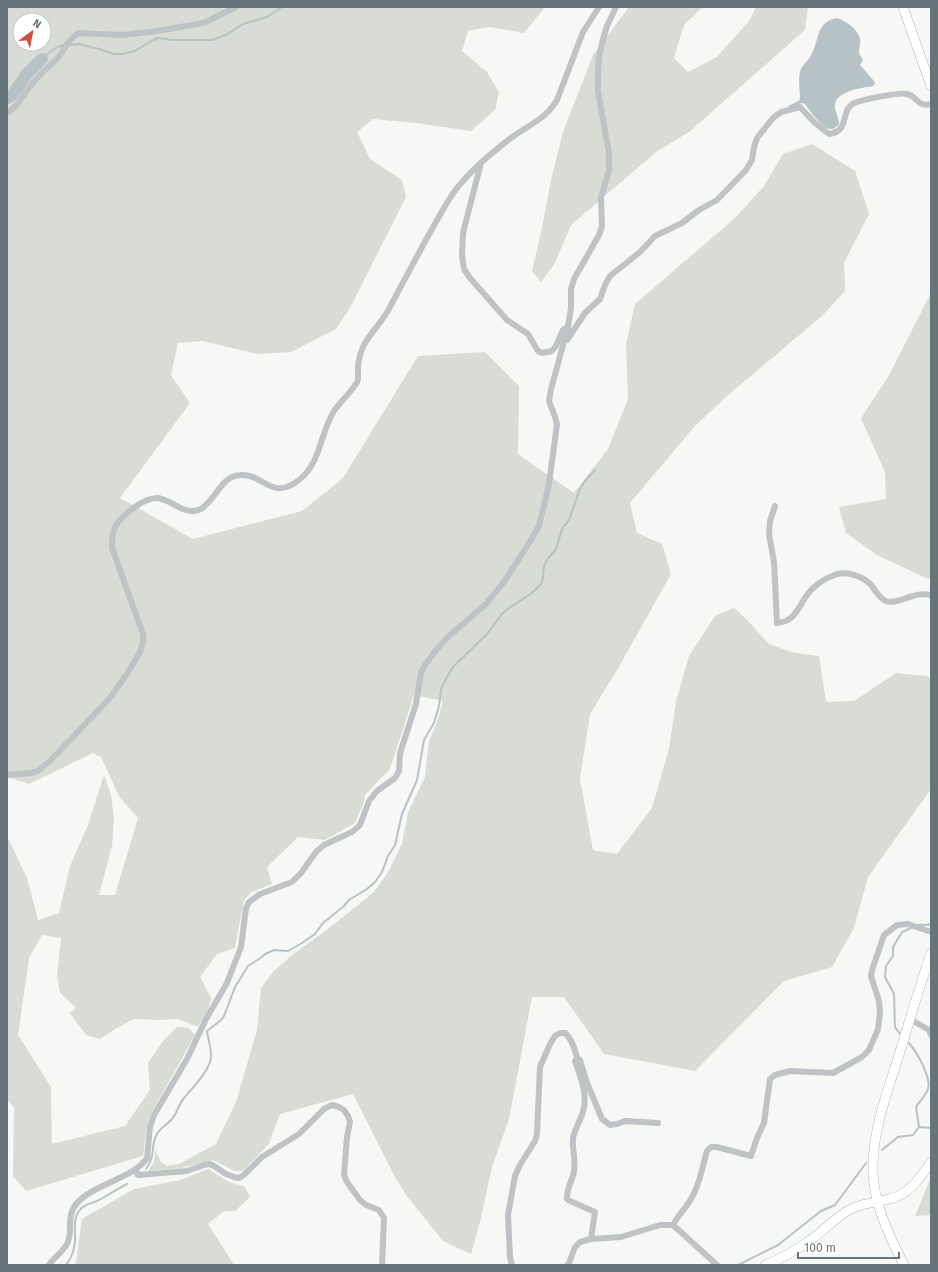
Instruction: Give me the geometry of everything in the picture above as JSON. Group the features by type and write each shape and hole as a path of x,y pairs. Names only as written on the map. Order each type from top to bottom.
{"street":[{"path":"7,113 19,104 31,85 60,54 75,35 79,33 122,36 150,32 204,23 236,7"},
{"path":"7,775 31,774 38,771 50,761 108,699 140,652 143,643 143,634 112,548 115,527 119,521 142,502 151,498 160,498 187,511 199,510 205,506 222,485 237,475 244,475 272,486 282,488 293,484 304,476 314,462 325,428 333,412 358,380 358,363 364,344 382,322 390,309 411,266 455,189 481,163 510,139 552,109 557,100 583,32 598,7"},
{"path":"49,1265 68,1243 70,1217 77,1203 84,1197 135,1170 147,1158 150,1127 154,1115 187,1059 206,1018 227,983 241,947 246,908 249,902 260,894 292,882 324,844 352,832 360,825 369,801 377,791 395,778 398,771 400,753 416,704 425,665 449,636 485,606 496,593 506,580 539,526 549,484 557,424 556,416 549,402 551,389 568,327 571,308 571,289 574,279 599,235 602,226 601,197 609,171 609,153 598,91 599,57 607,26 616,7"},
{"path":"903,7 929,76 931,86"},
{"path":"564,345 585,313 600,299 610,276 640,252 655,236 682,223 699,210 717,200 746,170 752,160 757,138 773,118 781,112 800,107 815,123 829,134 835,133 839,130 842,126 848,107 859,101 900,93 907,94 920,104 926,106 931,104"},
{"path":"481,163 463,233 462,255 464,269 470,278 507,320 528,334 538,351 542,352 552,350 556,346 563,330 568,327"},
{"path":"775,506 770,521 769,534 774,562 777,623 786,621 791,617 815,587 839,574 850,574 861,578 870,584 881,598 887,602 914,595 931,595"},
{"path":"673,1225 677,1217 691,1199 698,1184 707,1151 711,1147 717,1147 751,1156 756,1138 764,1123 770,1079 775,1075 790,1071 833,1073 862,1058 868,1050 878,1029 880,1013 879,1001 871,976 884,935 897,925 908,924 931,932"},
{"path":"904,1265 892,1242 874,1187 874,1145 881,1115 931,954"},
{"path":"910,1019 929,1030 931,1035"},
{"path":"512,1265 510,1257 508,1215 515,1176 535,1141 537,1134 540,1067 555,1036 560,1033 566,1033 569,1037 575,1049 578,1061 580,1060 587,1083 602,1119 606,1123 610,1125 625,1121 658,1123"},
{"path":"578,1061 575,1061 582,1081 585,1098 582,1115 575,1130 573,1140 574,1172 566,1195 567,1199 594,1212 591,1239"},
{"path":"135,1170 138,1176 188,1171 210,1164 226,1174 239,1178 262,1157 299,1134 324,1109 332,1105 339,1106 344,1110 350,1122 347,1137 344,1175 347,1182 360,1200 366,1205 379,1210 384,1218 382,1265"},
{"path":"765,1265 776,1261 809,1241 835,1219 853,1208 901,1195 911,1188 931,1162"},
{"path":"567,1265 575,1247 580,1242 591,1239 621,1237 660,1225 673,1225 716,1265"}],"shaded area":[{"path":"7,7 545,7 524,33 489,27 468,31 462,51 487,72 499,92 495,110 471,131 416,123 373,119 357,132 370,159 402,180 406,197 350,308 336,329 291,352 257,354 203,341 178,343 171,375 190,403 120,498 193,539 302,511 343,478 418,356 485,352 519,386 518,454 574,493 608,449 628,399 626,344 635,304 735,218 764,186 783,154 812,144 855,171 869,214 844,263 845,291 822,316 727,396 694,427 630,503 637,533 662,544 671,574 620,665 590,714 580,779 593,850 617,854 652,808 669,749 676,701 689,656 715,616 734,608 769,644 795,653 819,656 826,702 854,701 896,673 927,676 931,680 931,789 868,877 854,928 832,967 784,981 695,1071 604,1054 564,997 532,997 509,1119 492,1167 480,1222 471,1254 443,1241 406,1195 395,1177 353,1094 280,1114 269,1144 243,1171 234,1171 213,1160 181,1168 148,1171 154,1162 155,1150 161,1162 167,1166 179,1164 216,1144 236,1102 257,1030 261,988 274,971 291,956 374,892 387,874 402,844 408,812 425,777 429,741 437,722 443,701 414,695 390,769 365,795 364,802 355,823 325,840 298,837 267,867 272,884 252,892 244,900 235,948 217,954 200,977 211,998 208,1010 198,1027 178,1019 134,1019 100,1039 86,1035 70,1013 76,1008 60,993 57,976 61,938 42,935 29,958 18,1035 51,1087 52,1144 125,1126 150,1090 148,1063 163,1041 177,1027 189,1028 195,1035 152,1112 147,1124 143,1156 26,1191 13,1176 14,1107 7,1100 7,836 27,878 38,920 59,913 70,866 88,825 104,775 111,795 114,819 112,846 99,895 115,895 138,818 119,796 101,757 93,753 29,784 7,777"},
{"path":"629,7 703,7 684,25 674,58 688,72 717,57 750,20 756,7 808,7 805,30 689,132 656,152 571,225 555,263 541,282 532,271 551,180 563,132 593,55"},
{"path":"837,18 851,26 859,35 859,53 863,60 860,65 875,84 873,86 849,91 838,98 835,108 839,124 835,128 831,129 824,126 805,104 802,103 789,108 788,106 799,101 799,78 801,70 813,51 821,28 830,20"},
{"path":"931,293 931,579 877,555 846,533 839,507 886,499 885,472 861,418 888,377"},
{"path":"208,1169 227,1181 245,1187 250,1197 235,1211 224,1211 208,1224 234,1265 74,1265 76,1262 82,1219 134,1189 180,1180"},
{"path":"931,1177 931,1215 915,1216"}],"waterway":[{"path":"69,45 79,44 114,54 123,54 135,51 159,38 172,40 212,40 226,35 243,24 267,17 282,7"},
{"path":"42,59 55,48 65,45"},
{"path":"7,98 12,95 27,74 42,59"},
{"path":"146,1169 151,1160 157,1134 172,1119 182,1100 205,1072 211,1055 207,1031 224,1016 235,987 248,966 265,954 274,950 288,951 315,934 323,923 349,900 367,889 375,882 382,872 388,856 395,845 402,814 417,780 424,740 434,723 439,706 441,689 447,677 453,667 488,633 502,614 532,593 541,584 544,566 556,549 562,529 569,520 580,489 595,470"},
{"path":"917,925 931,924"},
{"path":"900,1034 895,1027 894,994 885,977 886,966 893,956 893,947 902,932 911,928"},
{"path":"909,1043 923,1065 929,1084 927,1091 916,1107 919,1127"},
{"path":"882,1150 898,1137 913,1135 919,1127 931,1128"},
{"path":"738,1265 778,1245 821,1211 835,1205 866,1163"},
{"path":"66,1265 74,1248 75,1219 79,1211 88,1204 97,1201 127,1184"}]}
